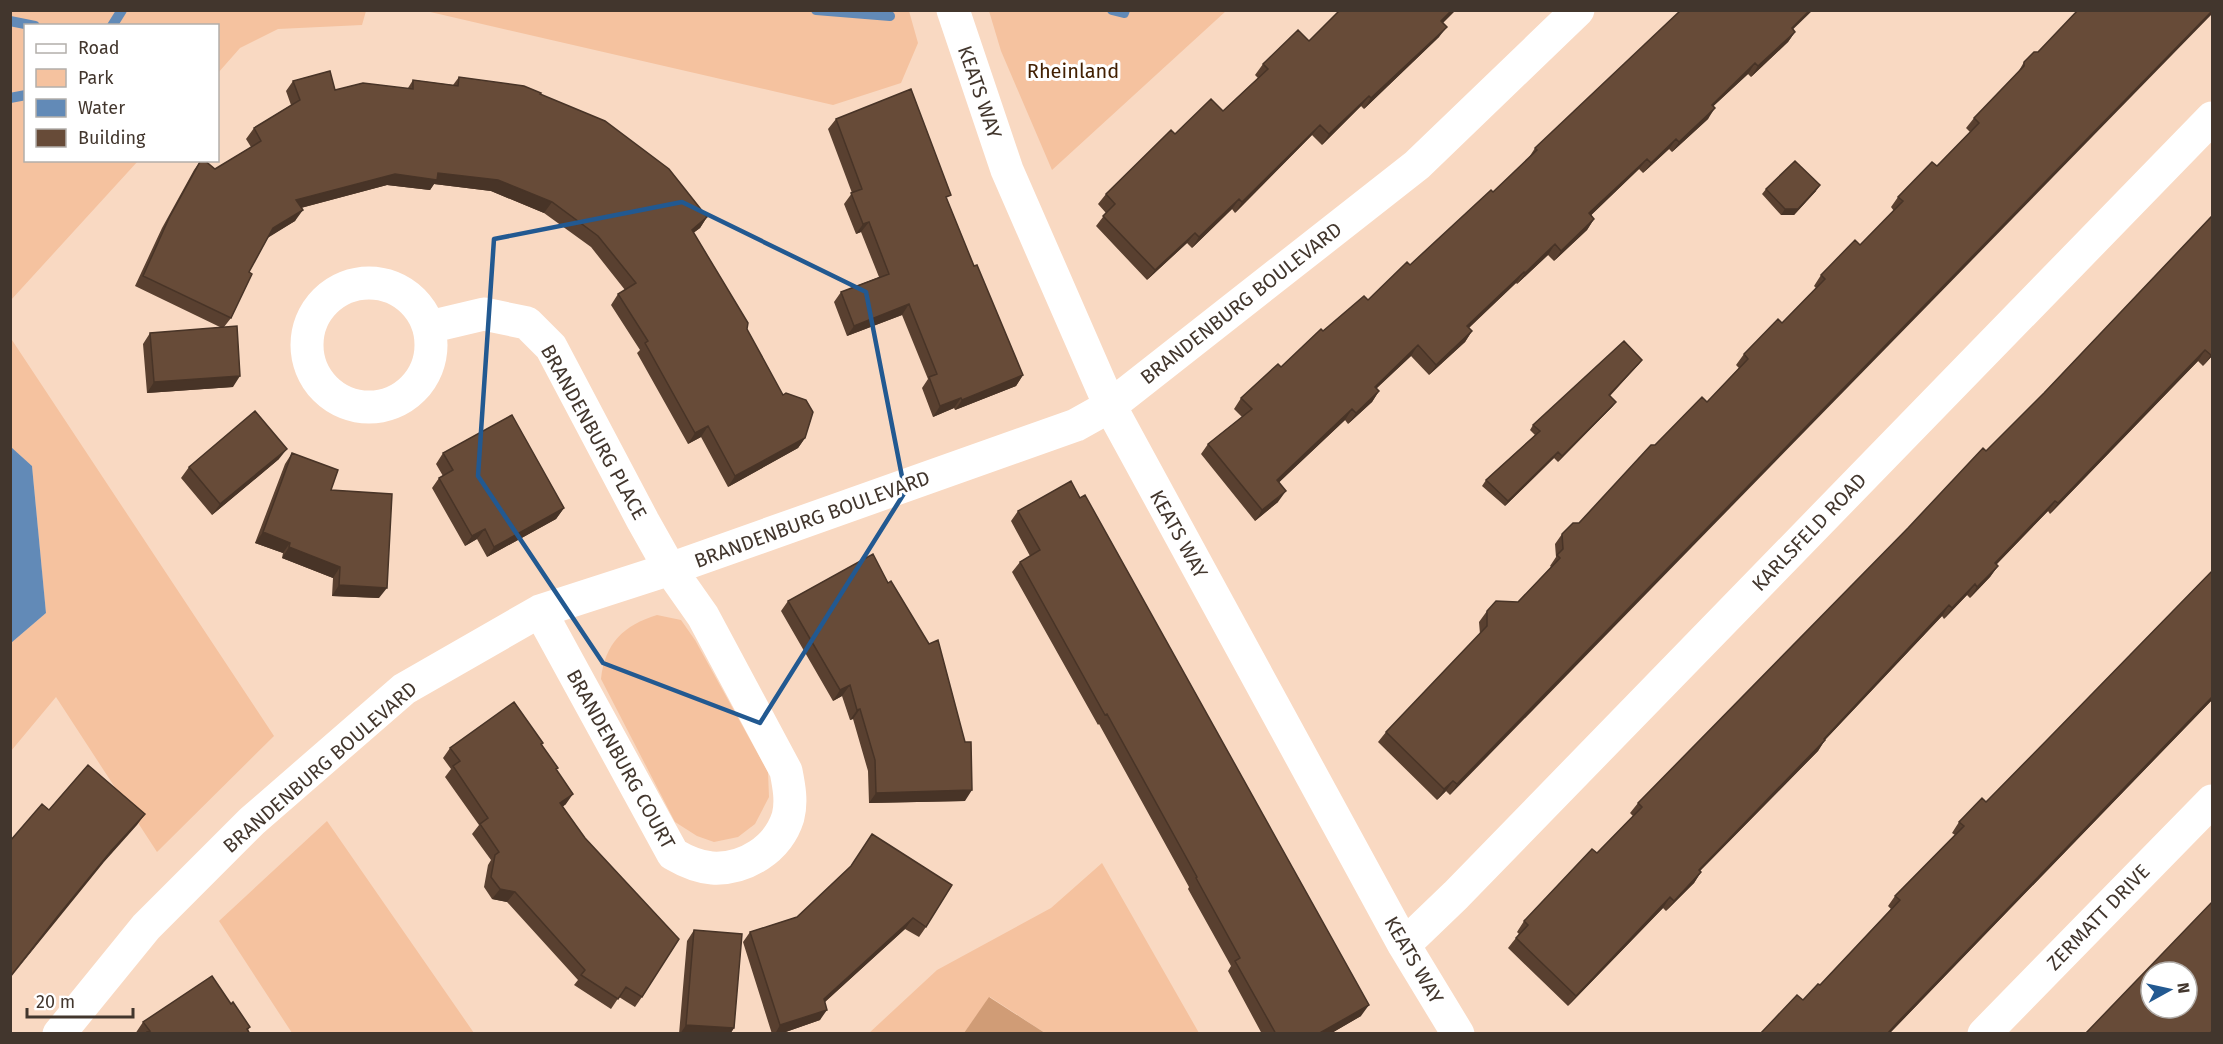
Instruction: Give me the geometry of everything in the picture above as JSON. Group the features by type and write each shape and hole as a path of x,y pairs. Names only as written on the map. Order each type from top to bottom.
{"street":[{"name":"KEATS WAY","path":"953,10 1006,170 1110,406 1404,945 1458,1034"},
{"name":"BRANDENBURG BOULEVARD","path":"59,1034 146,927 252,821 404,689 540,611 670,569 1076,425 1110,406 1417,165 1578,10"},
{"name":"KARLSFELD ROAD","path":"1404,945 2212,118"},
{"name":"BRANDENBURG PLACE","path":"429,327 484,314 527,323 551,347 670,569"},
{"name":"BRANDENBURG COURT","path":"540,611 673,854 691,864 711,868 732,867 764,852 778,837 788,818 790,798 786,771 703,616 670,569"},
{"name":"ZERMATT DRIVE","path":"1984,1034 2212,801"}],"highlighted area":[{"path":"682,202 866,292 905,492 760,723 603,663 478,476 494,239"}],"green space":[{"path":"11,10 366,10 362,25 278,29 240,48 219,72 219,24 24,24 24,162 137,162 11,300"},
{"name":"Rheinland","path":"989,10 1226,11 1052,170 1001,51"},
{"path":"426,11 909,11 918,43 901,83 833,105"},
{"path":"10,337 274,736 157,852 56,697 11,751 11,643 46,613 32,466 11,447"},
{"path":"657,615 681,620 695,640 768,772 769,797 755,824 738,837 714,842 697,836 675,822 601,679 607,655 618,637 635,624"},
{"path":"327,821 474,1033 292,1033 219,921"},
{"path":"1102,863 1199,1033 1045,1033 990,997 964,1033 868,1034 937,970 1051,908"}],"shaded area":[{"path":"989,997 1045,1033 964,1033"}],"water":[{"path":"11,447 32,466 46,613 11,643"}],"building":[{"path":"1340,10 1452,10 1441,21 1447,27 1371,98 1369,96 1329,134 1320,125 1242,202 1239,199 1199,237 1195,233 1155,270 1103,216 1115,204 1106,194 1171,130 1175,134 1211,99 1223,111 1268,69 1263,64 1298,30 1309,41"},
{"path":"1681,10 1810,10 1792,28 1795,32 1758,66 1755,63 1712,105 1715,108 1679,142 1676,139 1651,163 1647,159 1589,213 1594,219 1561,251 1555,244 1467,326 1472,331 1436,365 1418,345 1375,387 1379,391 1356,413 1352,409 1277,480 1286,491 1262,510 1208,444 1252,409 1241,398 1278,364 1281,367 1321,329 1323,331 1364,296 1368,300 1407,262 1410,265 1491,190 1493,192 1537,150 1535,148"},
{"path":"2078,10 2212,11 1457,784 1453,781 1444,789 1386,732 1487,626 1487,611 1496,601 1518,602 1560,558 1557,555 1563,549 1562,534 1573,523 1579,523 1651,445 1655,445 1702,397 1707,402 1748,359 1744,354 1778,319 1782,323 1825,279 1821,275 1855,240 1860,245 1903,201 1898,197 1932,162 1937,166 1979,123 1974,118 2024,66 2024,62 2034,52 2038,52"},
{"path":"330,71 335,90 363,83 413,89 413,80 458,86 459,77 524,86 605,121 669,169 707,217 692,230 748,323 747,329 783,395 786,393 806,400 813,412 805,438 735,476 708,426 695,433 645,343 648,341 618,294 636,283 598,236 552,202 498,180 438,173 437,180 395,174 296,200 303,210 273,228 249,272 252,274 231,318 143,276 169,218 200,162 206,162 215,169 261,141 254,128 300,100 293,81"},
{"path":"911,89 951,195 946,197 1023,375 962,400 961,398 940,406 929,377 937,374 909,304 854,326 841,292 889,274 869,222 863,224 851,193 862,189 836,119"},
{"path":"1795,161 1820,185 1798,209 1785,209 1766,189"},
{"path":"2212,216 2212,354 2205,350 2058,503 2055,501 1995,563 1998,566 1977,587 1975,584 1952,608 1949,605 1825,740 1699,870 1701,872 1674,901 1670,897 1576,996 1516,938 1528,925 1524,921 1592,849 1597,853 1642,807 1638,803 1908,528 1983,448 1986,451 2044,393"},
{"path":"237,326 240,376 154,382 150,333"},
{"path":"1624,341 1642,360 1609,395 1616,402 1562,456 1558,452 1508,501 1486,480 1540,431 1533,425"},
{"path":"255,411 287,449 220,504 189,467"},
{"path":"512,415 564,508 494,547 485,529 472,536 439,478 453,470 443,453"},
{"path":"292,453 338,470 331,490 392,494 387,588 339,585 340,567 289,547 290,543 263,532"},
{"path":"1071,481 1080,498 1085,495 1369,1005 1318,1034 1276,1034 1235,961 1240,958 1197,877 1020,562 1040,550 1018,511"},
{"path":"873,554 888,583 891,581 929,644 938,640 965,742 971,742 972,790 876,793 875,760 860,709 857,710 850,685 840,690 788,601"},
{"path":"2212,571 2212,697 1887,1034 1760,1034 1797,995 1803,1000 1818,984 1820,985 1900,900 1895,896 1964,826 1959,822 1982,798 1986,802"},
{"path":"514,702 543,743 541,744 573,794 560,803 585,838 679,939 642,997 626,987 618,999 581,975 585,970 515,892 500,889 491,877 495,855 499,852 480,824 488,818 453,766 460,761 450,748"},
{"path":"88,765 145,814 111,851 10,977 10,841 42,804 49,810"},
{"path":"872,834 952,885 926,927 913,918 824,999 827,1010 780,1025 750,932 797,917 851,866"},
{"path":"2212,902 2212,1031 2210,1034 2085,1034 2139,978 2139,1020 2199,1020 2199,960 2156,960"},
{"path":"694,930 742,934 734,1028 686,1025"},
{"path":"212,976 250,1027 247,1029 250,1034 148,1034 147,1032 150,1031 143,1022"}],"waterway":[{"path":"113,24 122,10"},
{"path":"816,10 890,16"},
{"path":"1112,10 1124,13 1125,10"},
{"path":"10,21 25,24"},
{"path":"10,98 24,95"}]}
